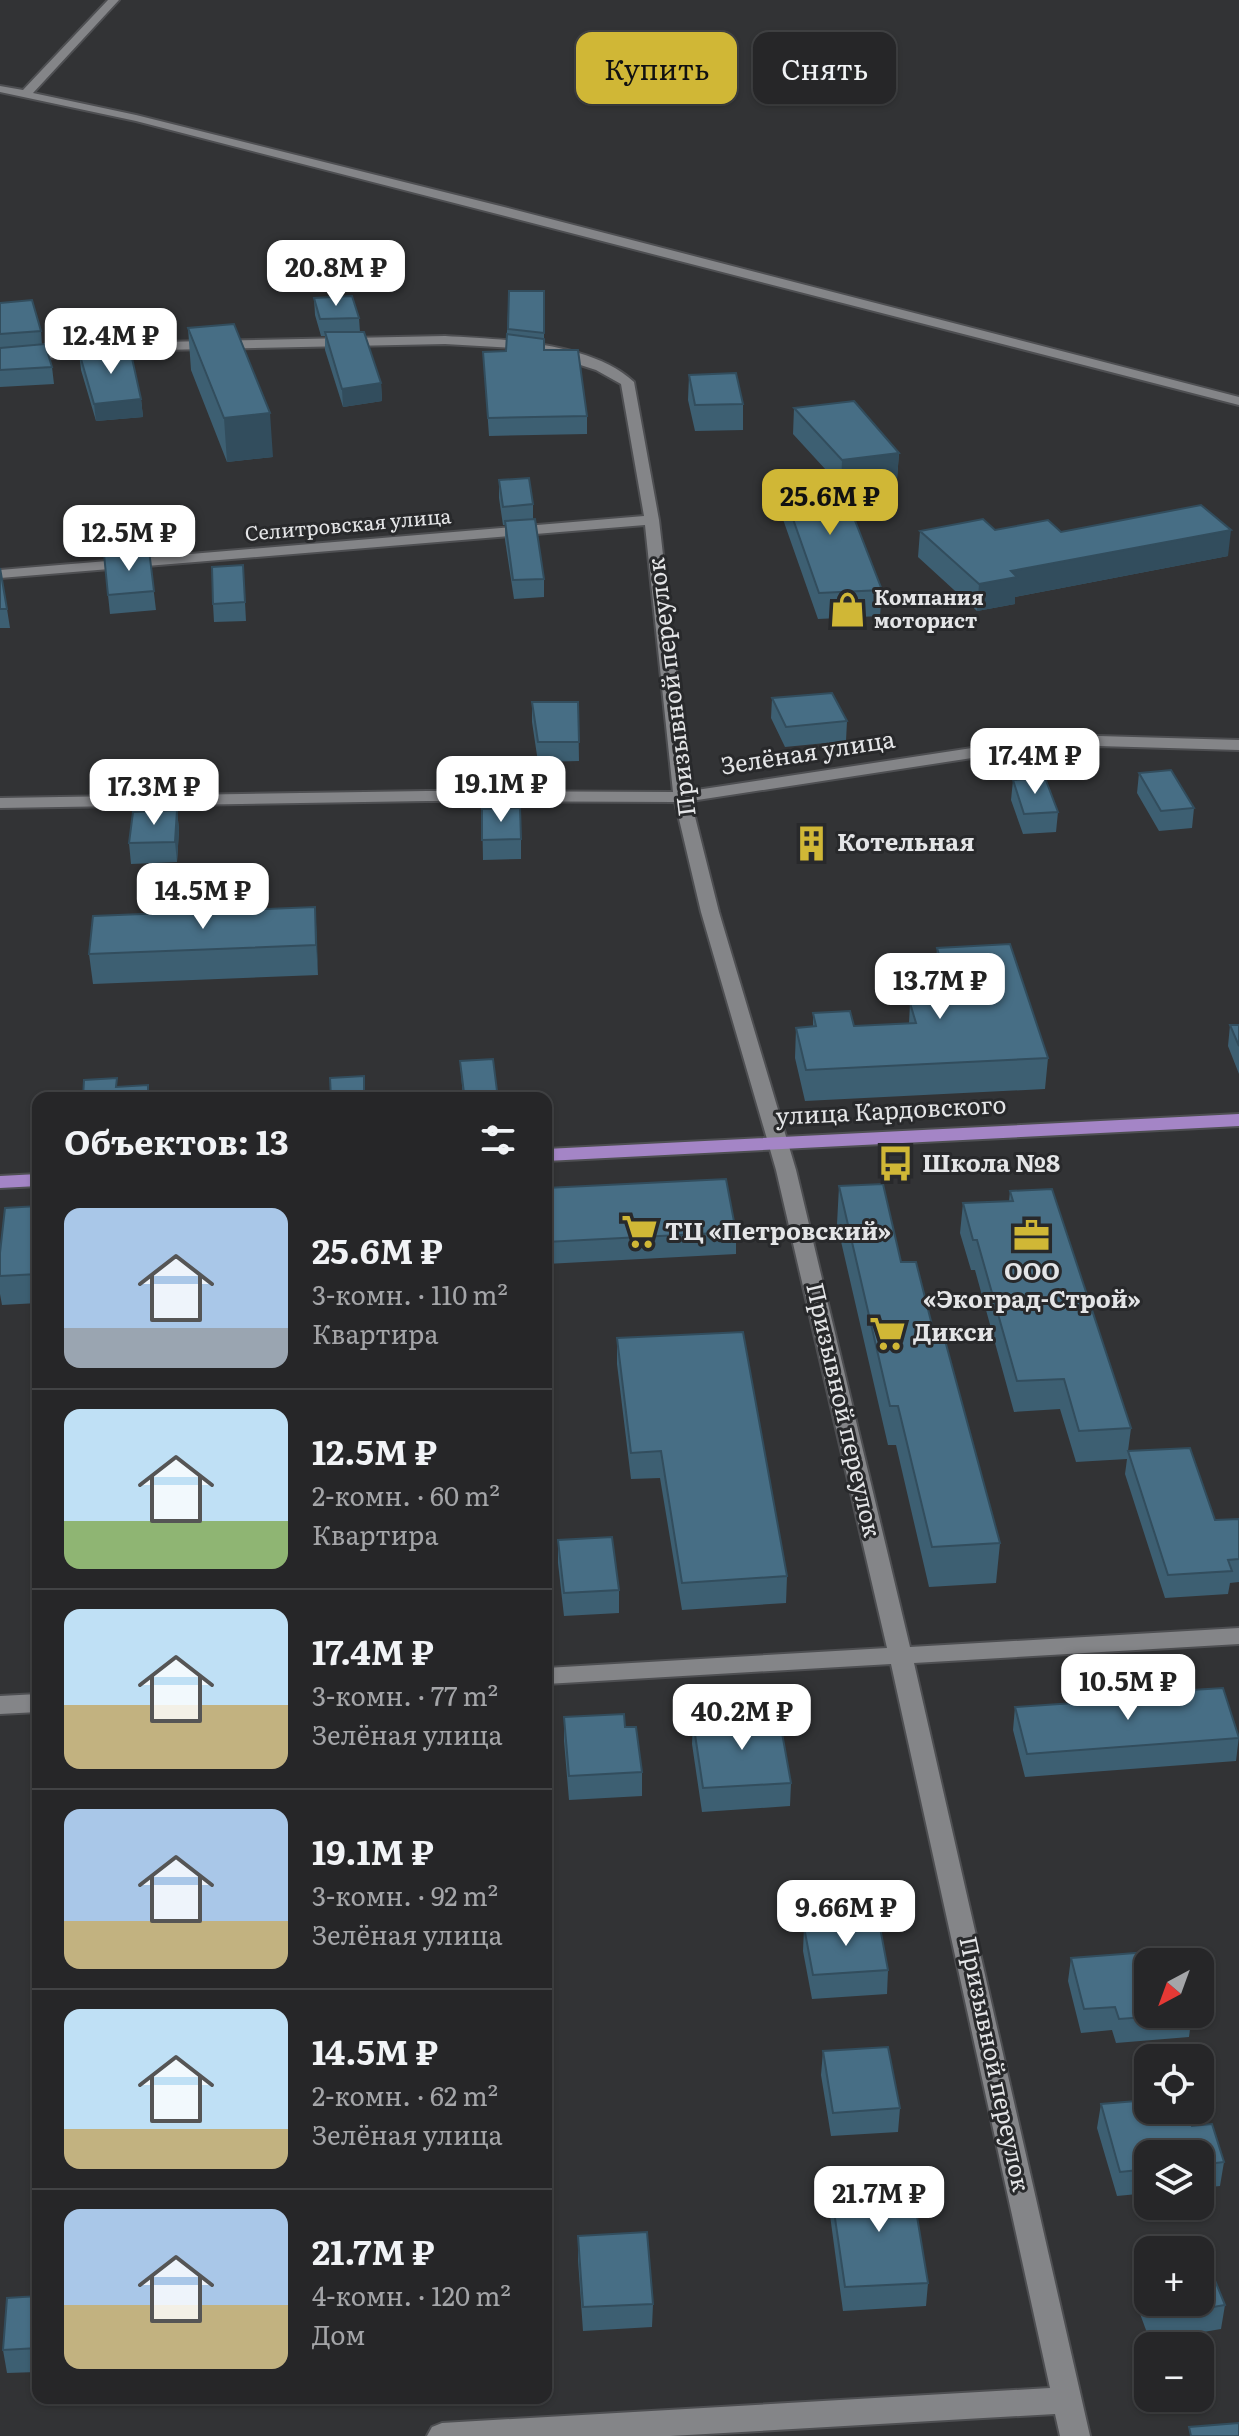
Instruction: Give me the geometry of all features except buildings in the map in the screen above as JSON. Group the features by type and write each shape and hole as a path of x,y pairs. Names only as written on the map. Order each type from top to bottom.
{"main road":[{"name":"улица Кардовского","path":"552,1155 1239,1120"},
{"path":"0,1182 32,1180"}],"street":[{"path":"27,92 114,0"},
{"path":"0,89 27,92 1239,401"},
{"name":"Призывной переулок","path":"0,358 160,346 445,340 532,345 601,367 627,382 652,520 682,797 710,912 779,1142 902,1657 1075,2436"},
{"name":"Селитровская улица","path":"0,574 652,520"},
{"name":"Зелёная улица","path":"0,803 427,796 682,797 985,751 1098,741 1239,745"},
{"path":"552,1676 1239,1636"},
{"path":"0,1705 32,1703"},
{"path":"442,2436 1067,2400"}],"place":[{"name":"Компания моторист","path":"848,610"},
{"name":"Котельная","path":"811,843"},
{"name":"Школа №8","path":"896,1164"},
{"name":"ТЦ «Петровский»","path":"639,1232"},
{"name":"ООО «Экоград-Строй»","path":"1032,1235"},
{"name":"Дикси","path":"887,1333"}]}
